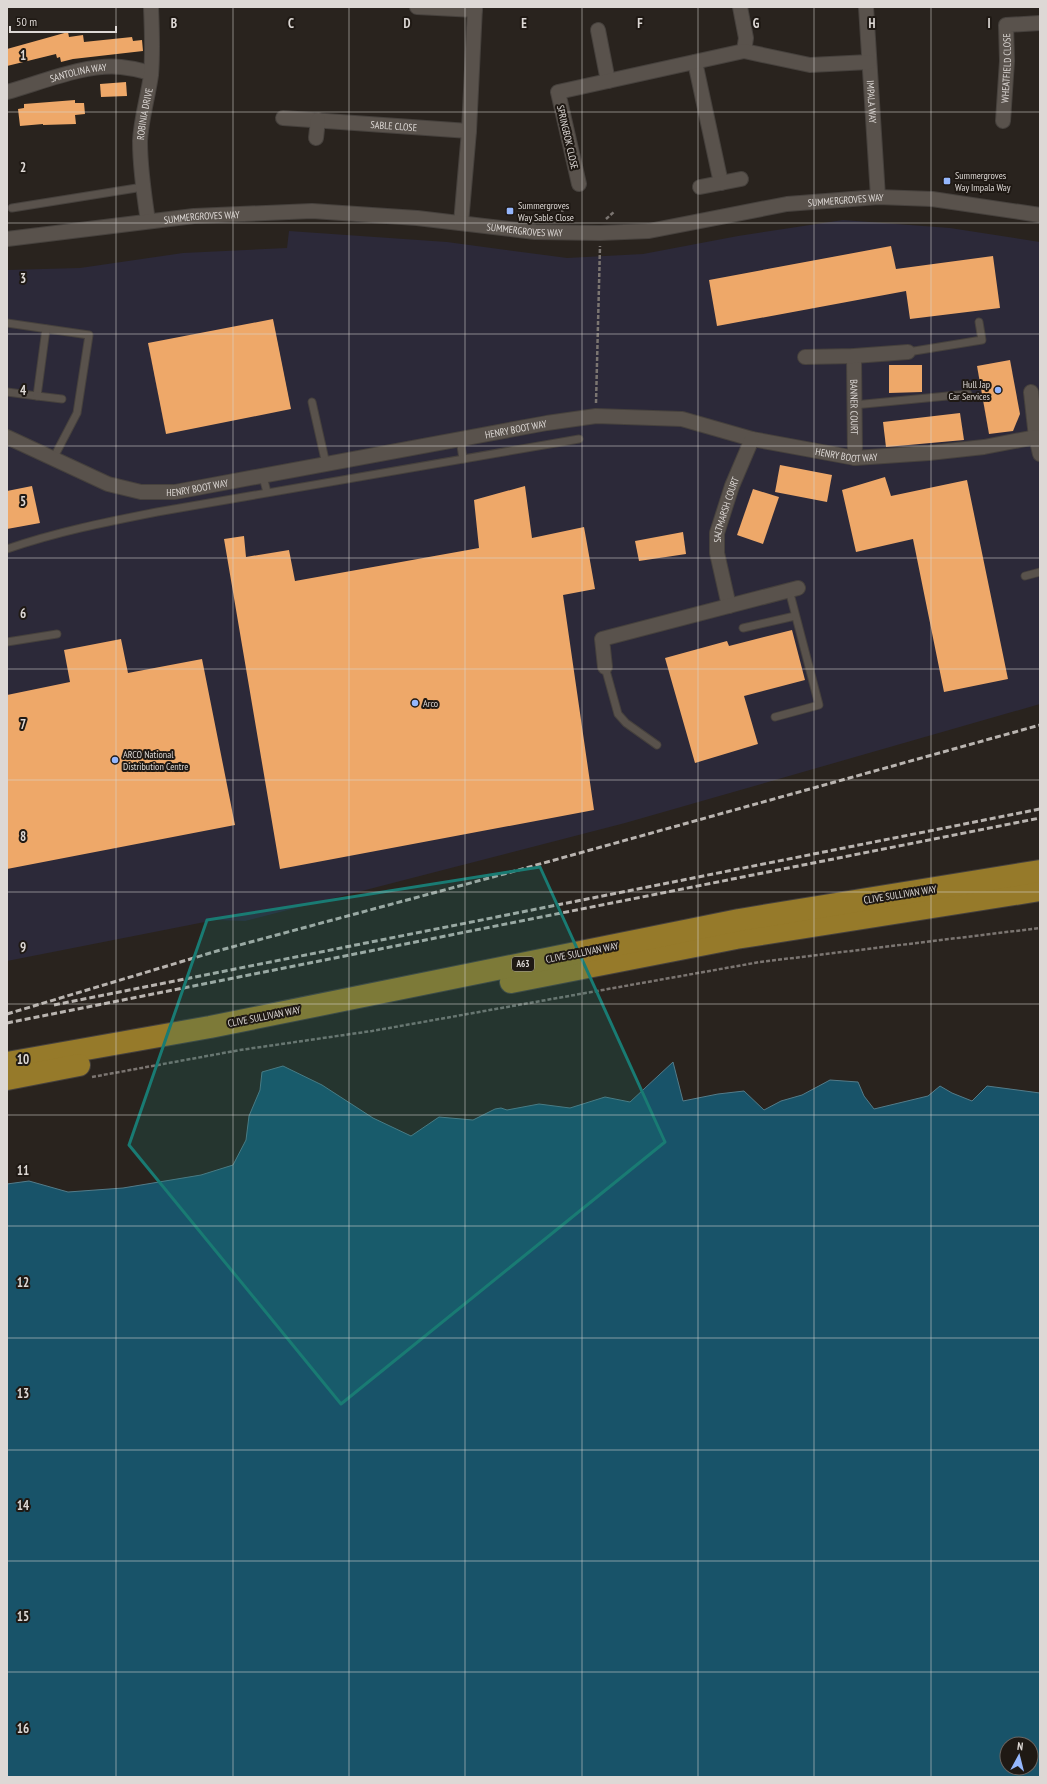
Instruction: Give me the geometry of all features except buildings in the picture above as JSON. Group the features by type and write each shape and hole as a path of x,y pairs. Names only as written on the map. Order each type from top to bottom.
{"highway":[{"name":"CLIVE SULLIVAN WAY","path":"7,1063 210,1027 739,920 1040,871"},
{"name":"CLIVE SULLIVAN WAY","path":"7,1079 736,938 1040,890"}],"street":[{"name":"ROBINIA DRIVE","path":"148,221 140,163 142,121 151,73 153,50 151,7"},
{"path":"417,7 475,9 469,131 461,223"},
{"path":"740,7 746,38 744,51"},
{"name":"IMPALA WAY","path":"866,7 878,197"},
{"name":"WHEATFIELD CLOSE","path":"1003,121 1007,61 1006,25 1040,22"},
{"path":"598,30 608,81"},
{"name":"SPRINGBOK CLOSE","path":"579,184 558,92 744,51 810,65 869,62"},
{"path":"695,62 722,184"},
{"name":"SANTOLINA WAY","path":"7,92 86,69 120,66 151,73"},
{"name":"SABLE CLOSE","path":"283,118 469,131"},
{"path":"316,138 318,120"},
{"path":"700,187 722,184 741,179"},
{"name":"SUMMERGROVES WAY","path":"7,239 194,216 312,211 417,218 535,232 600,233 649,231 787,204 878,197 932,199 1040,215"},
{"path":"805,357 854,356 908,352"},
{"name":"BANNER COURT","path":"854,356 855,458"},
{"path":"1032,392 1036,436 1040,454"},
{"name":"HENRY BOOT WAY","path":"7,437 108,484 141,492 175,492 263,477 460,439 596,416 682,419 752,439 855,458 929,453 984,446 1036,436"},
{"name":"SALTMARSH COURT","path":"729,606 717,553 717,532 732,486 752,439"},
{"path":"605,667 602,639 793,589"}],"lane":[{"path":"12,208 143,186"},
{"path":"908,352 982,340 979,322"},
{"path":"7,323 89,335 77,413 53,459"},
{"path":"37,396 46,329"},
{"path":"7,392 62,399"},
{"path":"854,404 968,394"},
{"path":"312,402 326,464"},
{"path":"460,439 463,458"},
{"path":"7,549 33,540 88,525 267,492 579,439"},
{"path":"263,477 267,492"},
{"path":"1025,576 1040,572"},
{"path":"775,717 819,705 795,616 793,589"},
{"path":"743,628 795,616"},
{"path":"7,642 57,634"},
{"path":"605,667 618,714 626,723 657,745"}],"path":[{"path":"596,416 600,233"},
{"path":"84,1078 240,1050 372,1031 760,962 1040,928"}],"highlighted area":[{"path":"540,867 665,1142 341,1404 129,1145 207,920"}],"shaded area":[{"path":"843,220 950,228 1040,242 1040,704 625,823 245,921 215,920 7,961 7,270 80,268 183,253 287,248 289,231 447,242 567,258 643,254 738,236"}],"water":[{"path":"673,1062 683,1101 718,1094 744,1091 764,1110 781,1101 802,1095 830,1080 858,1082 864,1096 874,1109 928,1096 940,1086 952,1093 972,1101 987,1086 1040,1093 1040,1777 7,1777 7,1184 29,1181 68,1192 123,1188 201,1175 233,1165 246,1140 249,1116 260,1090 262,1072 283,1066 322,1085 373,1118 411,1136 439,1117 473,1120 495,1109 501,1108 507,1110 539,1104 570,1108 605,1097 630,1102"}],"railway":[{"path":"7,1014 217,951 504,874 1040,725"},
{"path":"54,1005 1040,809"},
{"path":"7,1023 1040,818"}],"place":[{"name":"Summergroves Way Impala Way","path":"947,181"},
{"name":"Summergroves Way Sable Close","path":"510,211"},
{"name":"Hull Jap Car Services","path":"998,390"},
{"name":"Arco","path":"415,703"},
{"name":"ARCO National Distribution Centre","path":"115,760"}]}
